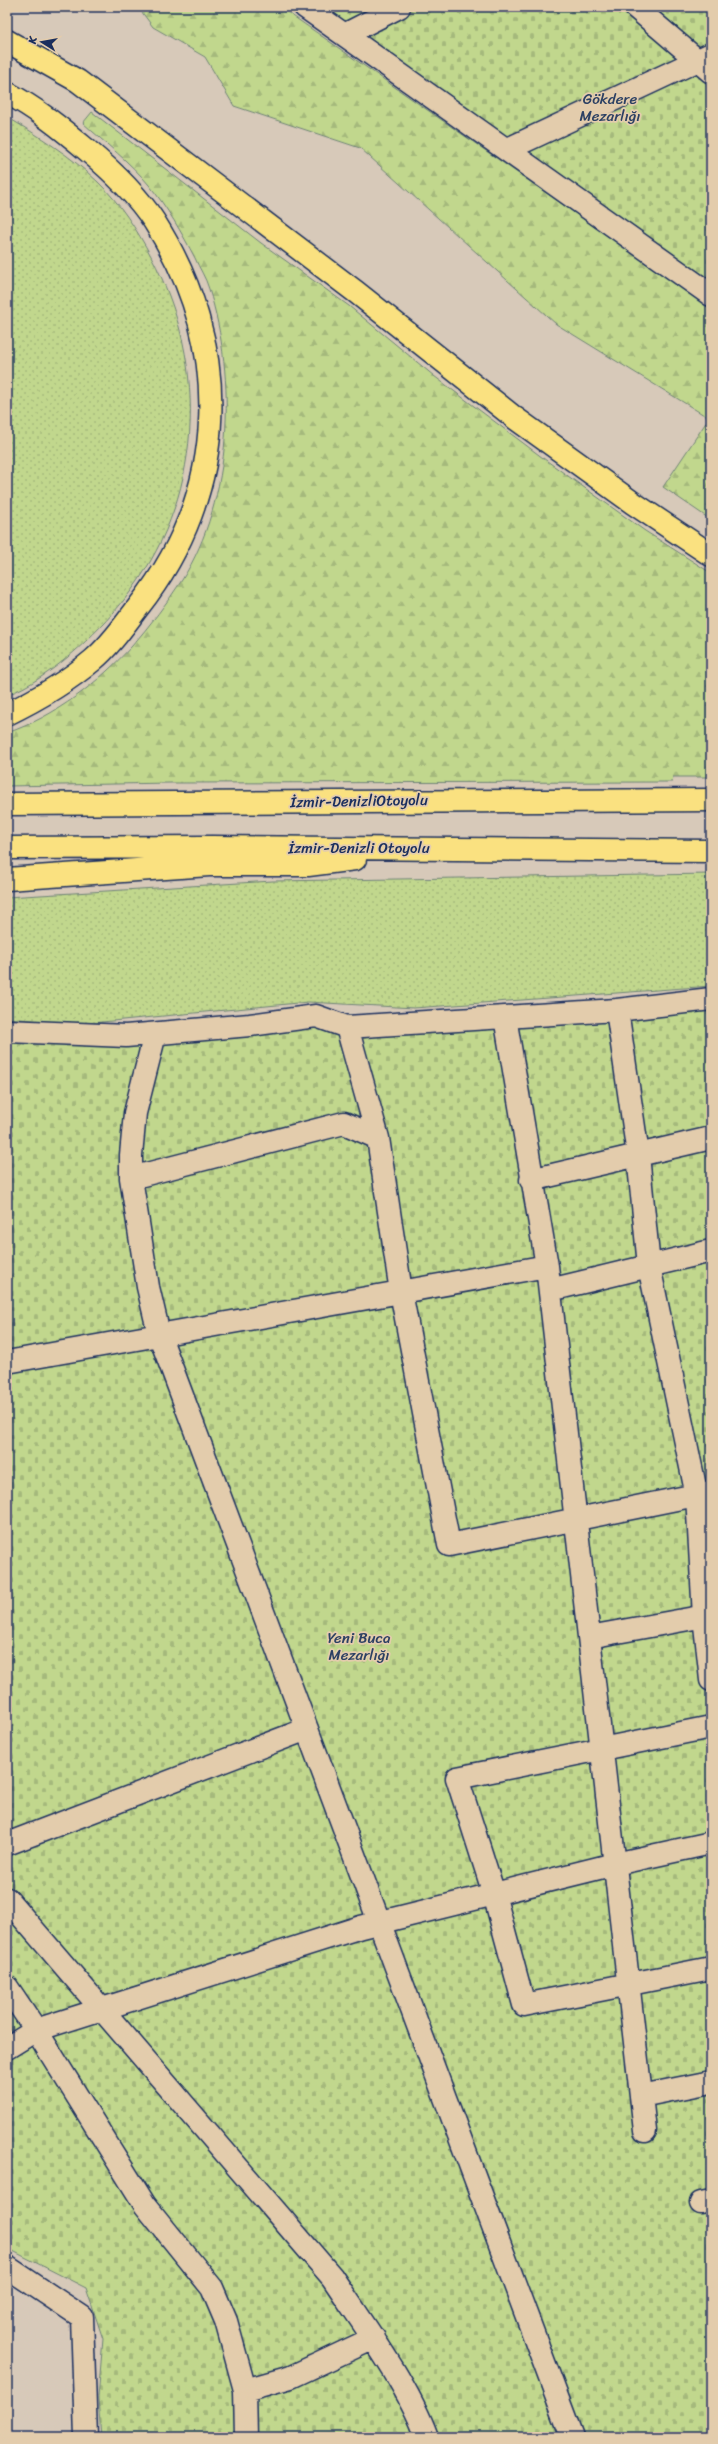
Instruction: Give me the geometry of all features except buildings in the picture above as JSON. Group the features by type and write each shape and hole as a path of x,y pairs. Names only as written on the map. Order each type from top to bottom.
{"highway":[{"path":"7,41 78,81 356,292 515,418 633,503 711,555"},
{"path":"7,93 65,131 110,170 153,221 186,284 204,343 210,388 211,426 205,469 192,515 171,560 149,593 94,659 44,696 7,714"},
{"name":"İzmir-DenizliOtoyolu","path":"7,804 711,800"},
{"name":"İzmir-Denizli Otoyolu","path":"7,848 440,848 711,851"},
{"path":"7,878 209,865 308,865 440,848"}],"lane":[{"path":"305,7 346,34 711,295"},
{"path":"346,34 399,7"},
{"path":"508,149 707,62 635,7"},
{"path":"7,1031 126,1036 250,1025 316,1016 347,1026 617,1010 711,999"},
{"path":"617,1010 638,1155 649,1266 704,1494 707,1615 711,1680"},
{"path":"505,1017 531,1180 547,1266 645,2131"},
{"path":"347,1026 378,1138 401,1292 449,1545 576,1521 704,1494"},
{"path":"154,1034 135,1113 131,1155 131,1178 148,1287 159,1334 572,2437"},
{"path":"131,1178 344,1123 378,1138"},
{"path":"531,1180 711,1138"},
{"path":"550,1290 711,1251"},
{"path":"7,1362 547,1266"},
{"path":"589,1637 707,1615"},
{"path":"711,1726 456,1778 494,1894 524,2005 711,1968"},
{"path":"7,1844 307,1729"},
{"path":"7,2048 36,2030 379,1923 615,1864 711,1843"},
{"path":"7,1899 103,2008 332,2277 374,2338 421,2422 427,2437"},
{"path":"7,1987 36,2030 145,2205 212,2288 226,2321 245,2390 246,2437"},
{"path":"641,2096 711,2082"},
{"path":"7,2267 82,2317 86,2437"},
{"path":"245,2390 291,2377 374,2338"}],"green space":[{"path":"138,7 280,7 711,308 711,520 663,487 709,418 556,324 360,148 234,106 205,57 153,27"},
{"name":"Gökdere Mezarlığı","path":"295,7 711,7 711,304"},
{"path":"92,112 261,243 349,306 434,376 547,461 645,531 711,573 711,777 673,777 672,782 170,783 7,786 7,733 25,726 59,708 105,673 139,638 182,580 199,548 212,513 220,476 225,438 226,399 224,361 218,324 208,285 185,239 156,193 118,153 83,123"},
{"path":"7,117 66,155 98,182 121,208 146,246 170,299 183,343 189,387 190,432 183,476 170,520 151,561 124,600 100,627 71,655 23,688 7,695"},
{"path":"711,874 711,986 414,1008 308,1002 81,1024 7,1018 7,897 273,881"},
{"name":"Yeni Buca Mezarlığı","path":"711,1007 711,2437 101,2437 98,2398 103,2339 86,2288 7,2248 7,1038 310,1023"}]}
